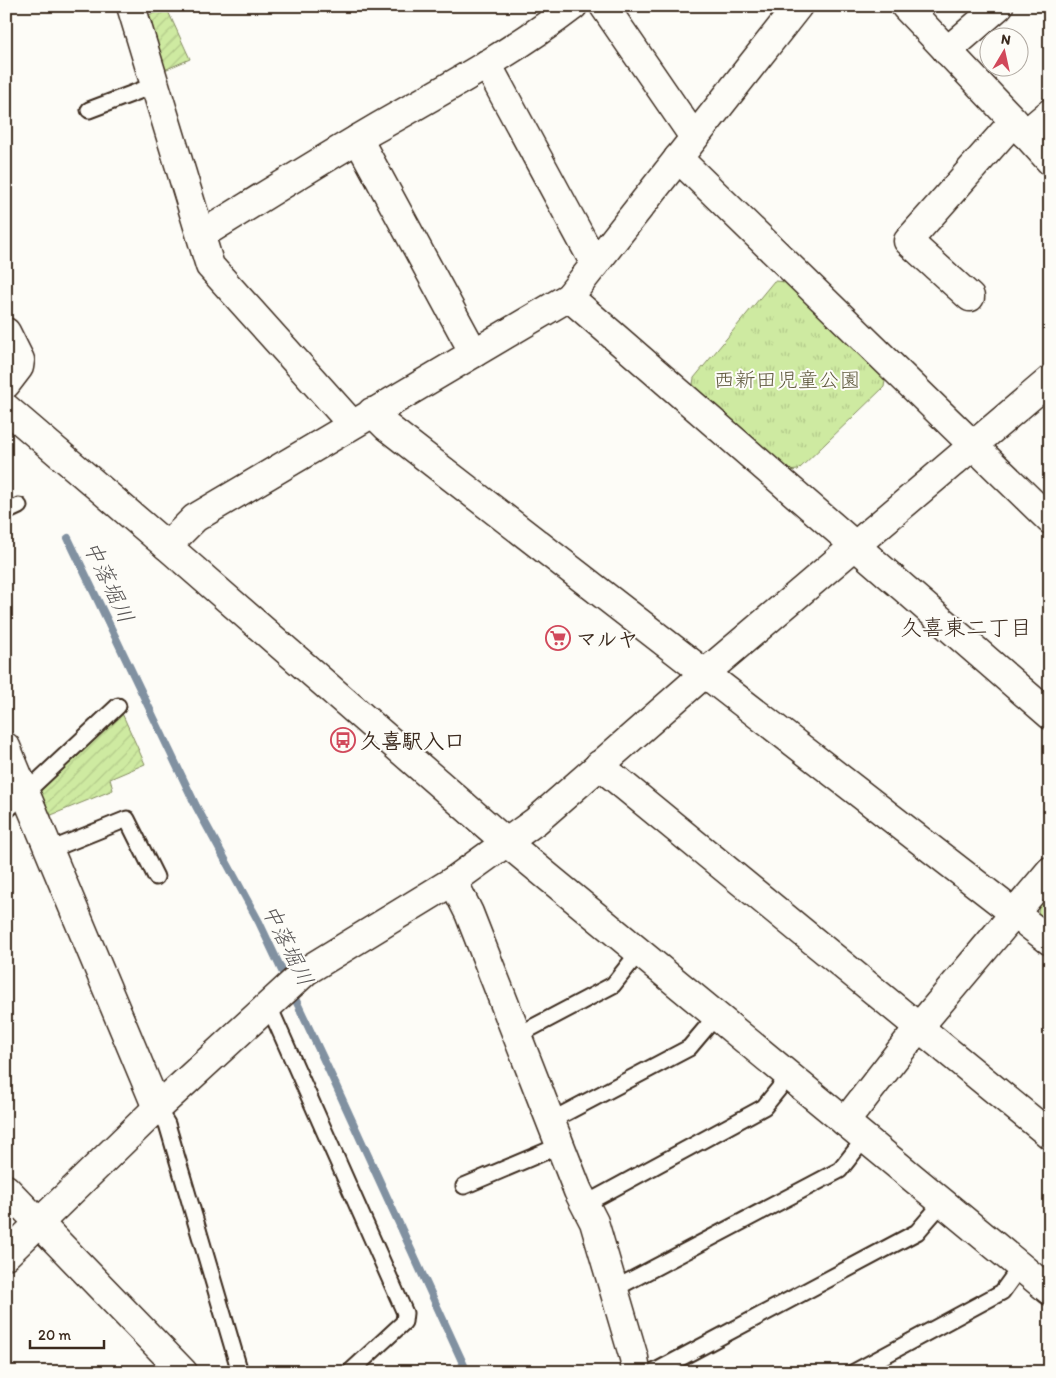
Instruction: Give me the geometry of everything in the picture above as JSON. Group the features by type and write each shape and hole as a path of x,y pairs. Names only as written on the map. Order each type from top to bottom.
{"street":[{"path":"131,6 210,266 362,418 387,427 1050,941"},
{"path":"200,235 358,139 487,64 546,27 573,6"},
{"path":"604,6 686,148 973,446 1050,520"},
{"path":"167,546 195,518 570,297 798,6"},
{"path":"904,6 1050,161"},
{"path":"947,51 999,6"},
{"path":"487,64 595,264"},
{"path":"970,297 908,241 1020,127 1050,113"},
{"path":"358,139 474,353"},
{"path":"570,297 1050,715"},
{"path":"6,332 20,360 19,367 6,384"},
{"path":"6,1255 157,1108 271,1001 306,971 453,880 536,821 704,674 1050,380"},
{"path":"6,408 507,843 1050,1291"},
{"path":"6,747 157,1108"},
{"path":"599,765 1050,1135"},
{"path":"855,1130 919,1027 1050,870"},
{"path":"453,880 470,913 578,1191 594,1222 634,1358 636,1372"},
{"path":"6,1189 183,1372"}],"lane":[{"path":"89,110 155,85"},
{"path":"6,811 118,706"},
{"path":"50,850 127,819 156,877"},
{"path":"518,1035 613,985 638,952"},
{"path":"271,1001 404,1312 404,1322 350,1372"},
{"path":"552,1120 689,1048 716,1016"},
{"path":"585,1204 764,1107 790,1076"},
{"path":"157,1108 167,1124 240,1372"},
{"path":"614,1289 840,1170 855,1130"},
{"path":"464,1186 561,1145"},
{"path":"654,1372 917,1232 943,1202"},
{"path":"854,1372 1002,1292 1020,1267"}],"green space":[{"path":"167,9 190,59 160,72 145,16"},
{"name":"西新田児童公園","path":"774,281 788,282 886,375 884,387 798,470 788,471 692,390 694,378"},
{"path":"121,711 145,764 110,779 113,790 49,816 38,790"},
{"path":"1050,889 1050,922 1038,913 1040,901"}],"waterway":[{"name":"中落堀川","path":"68,538 196,806 259,922 467,1372"}],"place":[{"name":"マルヤ","path":"558,638"},
{"name":"久喜駅入口","path":"343,740"}],"district":[{"name":"久喜東二丁目","path":"966,627"}]}
